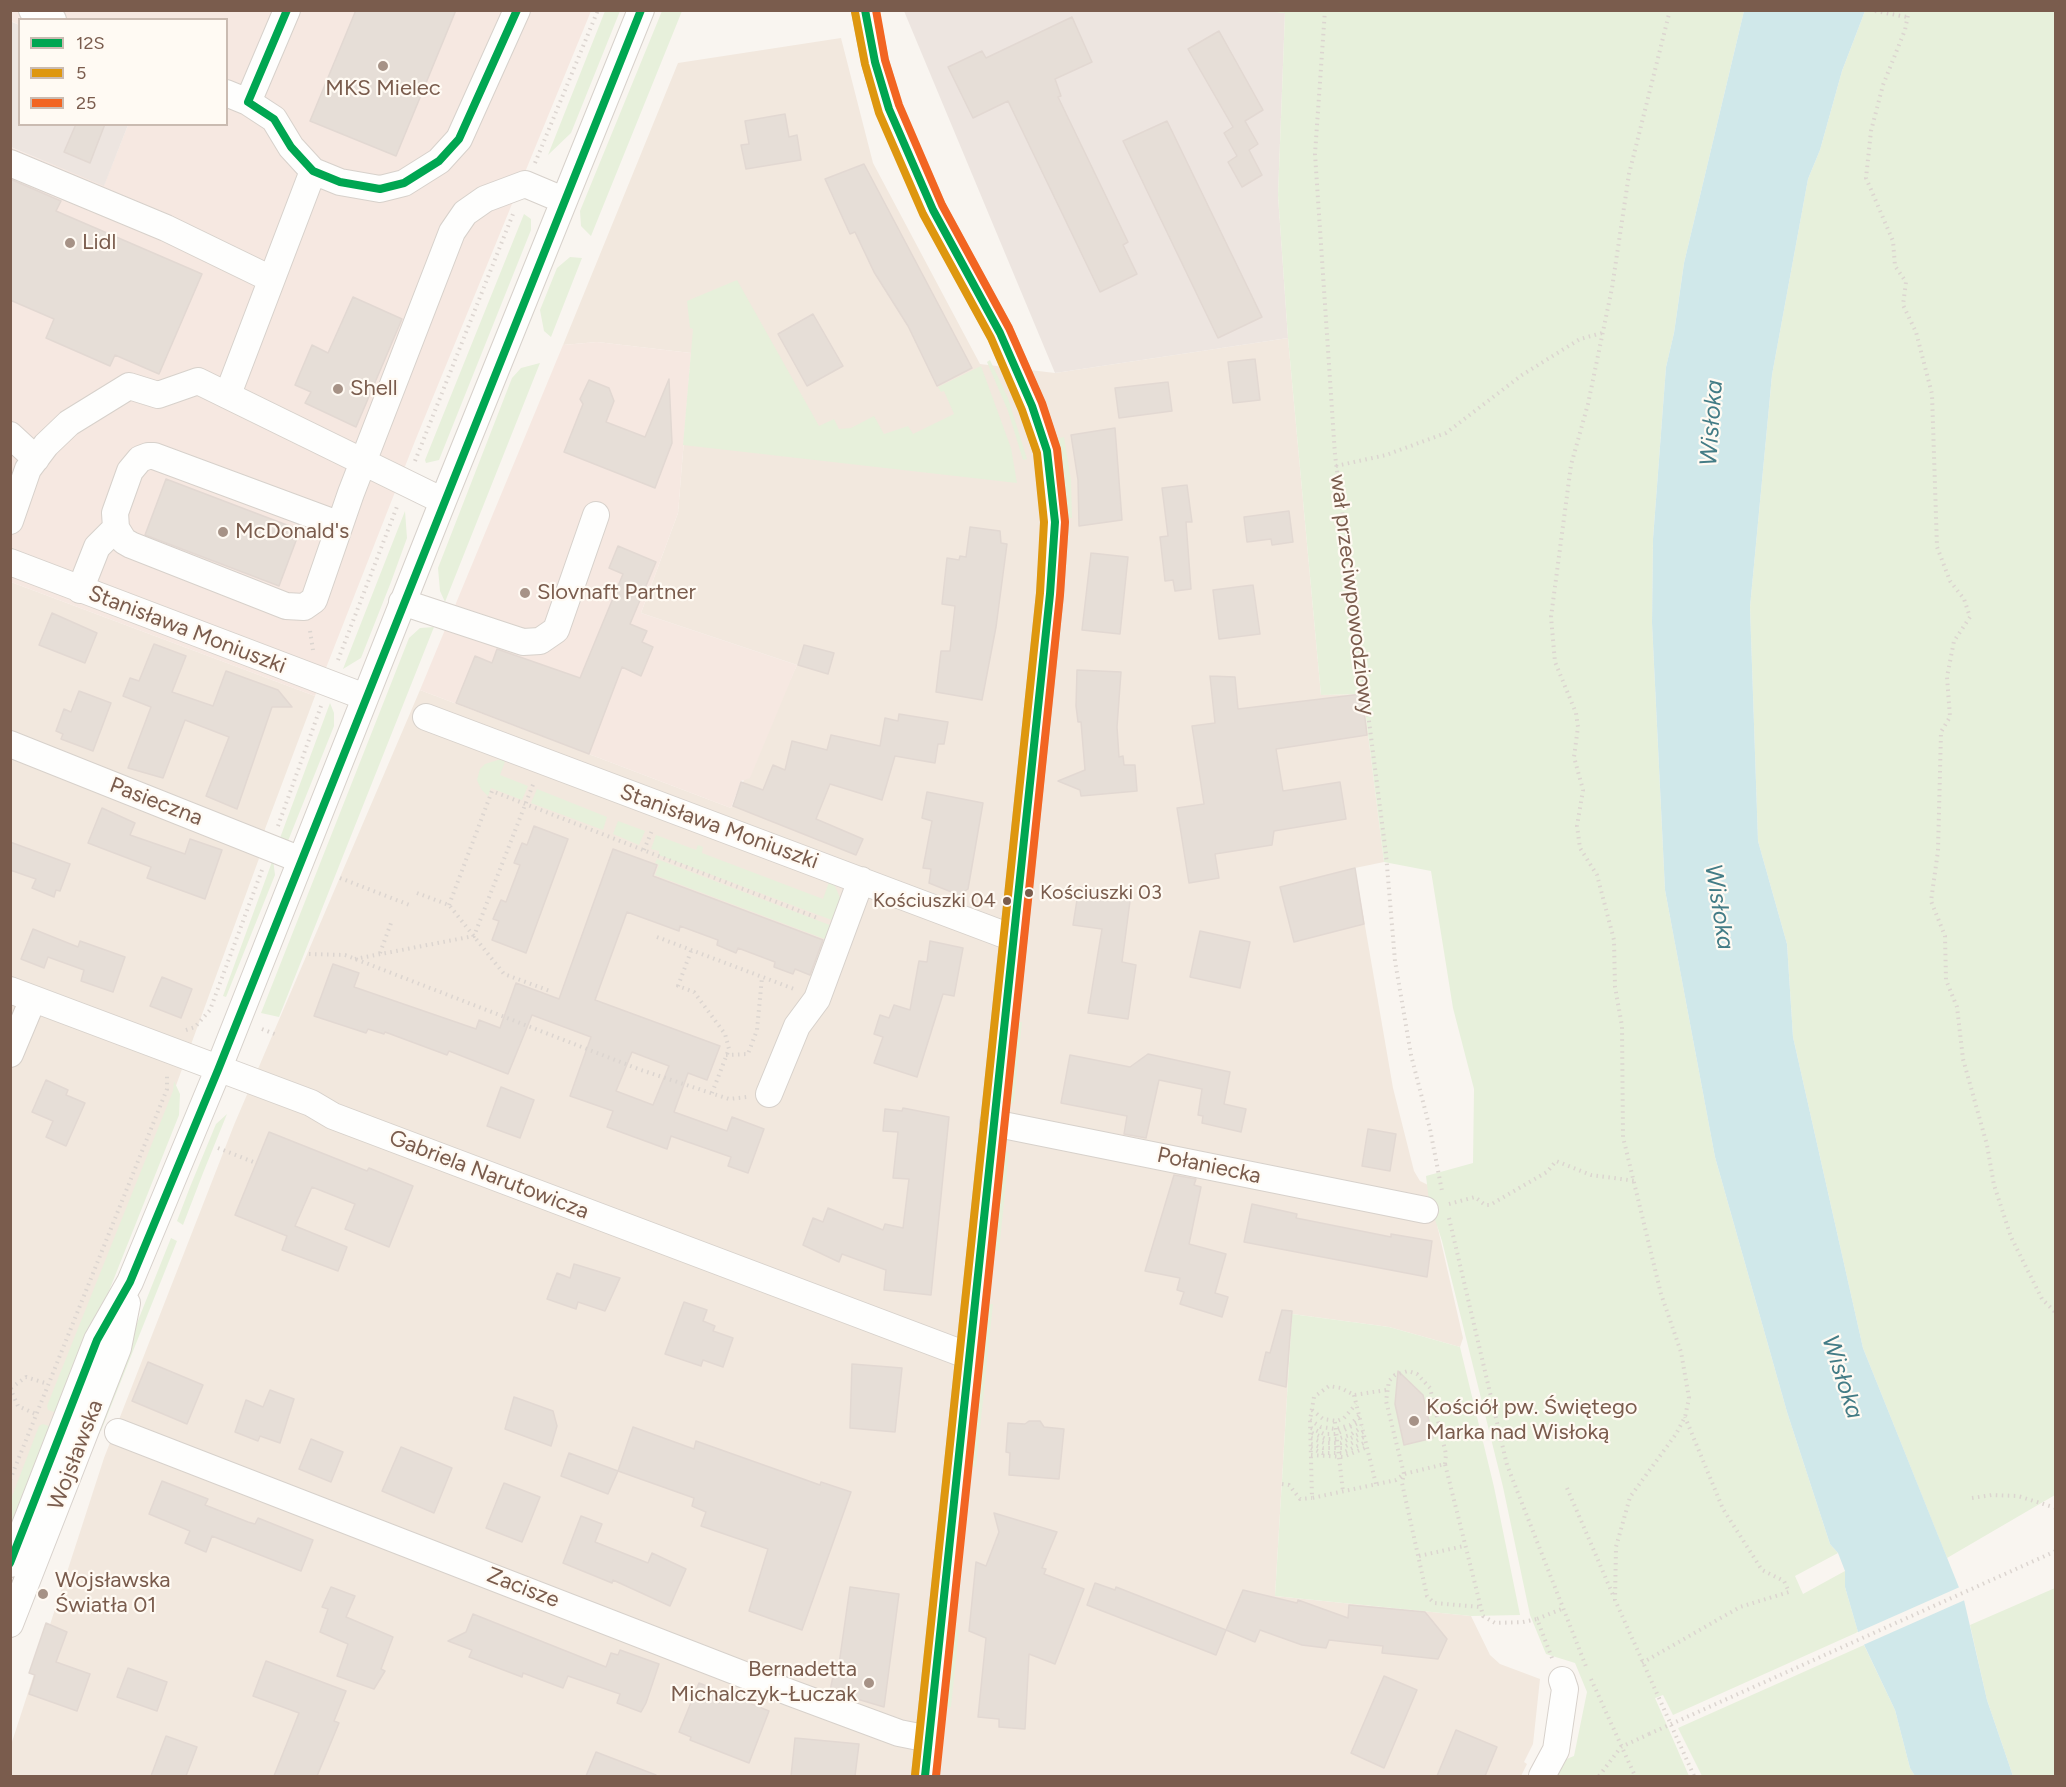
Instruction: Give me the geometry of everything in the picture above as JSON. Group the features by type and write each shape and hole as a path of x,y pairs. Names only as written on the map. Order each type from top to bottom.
{"street":[{"path":"32,10 49,18"},
{"path":"287,10 237,97 274,119 291,147 313,171 340,182 380,189 404,183 439,160 459,139 517,10"},
{"name":"Wojsławska","path":"10,1564 98,1340 130,1282 218,1070 402,602 641,10"},
{"path":"865,10 874,62 889,109 933,210 1018,371 1047,451 1055,522 1050,594 925,1776"},
{"path":"10,163 166,228 271,279"},
{"path":"228,394 313,171"},
{"path":"340,525 154,456 140,459 130,471 115,513 116,528 124,541 131,545 285,606 304,607 314,600 364,461 452,232 465,213 485,199 525,184 563,200"},
{"path":"10,521 28,469 46,444 69,423 129,386 158,395 198,381 443,501"},
{"path":"10,435 36,459"},
{"path":"402,602 523,642 540,641 556,630 596,515"},
{"path":"80,590 97,547 116,528"},
{"name":"Stanisława Moniuszki","path":"10,562 328,684 365,696"},
{"name":"Stanisława Moniuszki","path":"426,717 1013,938"},
{"name":"Pasieczna","path":"10,744 301,860"},
{"path":"769,1094 797,1026 817,999 861,880"},
{"path":"10,1054 22,994"},
{"name":"Gabriela Narutowicza","path":"22,994 218,1070 311,1103 333,1116 969,1356"},
{"name":"Połaniecka","path":"993,1123 1434,1202"},
{"name":"Wojsławska","path":"10,1624 118,1348 130,1282"},
{"name":"Zacisze","path":"118,1432 791,1693 899,1733 929,1738"},
{"path":"1542,1776 1556,1750 1565,1689 1557,1671"}],"path":[{"path":"180,1033 195,1027 210,1010 271,847 328,684 406,482 525,184 598,10"},
{"name":"wał przeciwpowodziowy","path":"1325,10 1315,154 1336,466 1386,854 1395,961 1411,1055 1430,1129 1438,1174 1434,1202"},
{"path":"1615,1600 1616,1547 1630,1497 1676,1434 1685,1416 1689,1398 1681,1352 1661,1294 1636,1181 1623,1137 1622,1026 1616,987 1614,940 1597,875 1580,848 1577,826 1583,790 1574,757 1578,727 1576,713 1555,662 1551,617 1571,465 1588,404 1629,174 1670,10"},
{"path":"1909,10 1905,30 1883,85 1874,119 1866,178 1893,241 1894,266 1906,282 1903,305 1916,332 1932,394 1937,547 1950,581 1964,599 1970,617 1954,641 1947,677 1950,717 1941,732 1938,851 1931,901 1945,936 1946,980 1957,1007 1964,1059 1987,1145 1994,1185 2011,1237 2042,1299 2055,1313"},
{"path":"1875,11 1908,17"},
{"path":"1336,466 1386,455 1446,433 1522,375 1580,339 1602,333"},
{"path":"304,607 314,661"},
{"path":"474,936 532,787"},
{"path":"449,905 492,792 843,928"},
{"path":"644,850 657,817"},
{"path":"340,878 412,906"},
{"path":"417,893 449,905 504,974 550,991"},
{"path":"379,954 391,923"},
{"path":"354,959 474,936"},
{"path":"657,937 817,999"},
{"path":"692,951 678,986 694,992 725,1034 729,1048 712,1093"},
{"path":"309,954 345,955 619,1061 729,1099 769,1094"},
{"path":"726,1055 748,1054 757,1030 762,977"},
{"path":"10,1480 167,1089 167,1071"},
{"path":"218,1148 256,1163"},
{"path":"1635,1776 1588,1672 1508,1465 1445,1204 1475,1197 1490,1206 1547,1173 1556,1161 1591,1175 1636,1181"},
{"path":"1480,1607 1439,1604 1429,1600 1402,1483 1404,1474 1386,1401 1389,1381 1401,1373 1417,1374 1430,1388 1464,1546 1483,1616 1495,1623 1537,1619 1564,1608"},
{"path":"48,1384 27,1377 11,1388 18,1406 48,1418"},
{"path":"1312,1498 1310,1420 1314,1398 1329,1386 1341,1388 1354,1395 1386,1390"},
{"path":"1354,1395 1376,1484"},
{"path":"1311,1409 1323,1419 1335,1422 1344,1418 1356,1403"},
{"path":"1337,1444 1359,1415"},
{"path":"1642,1663 1740,1607 1789,1592 1784,1581 1762,1570 1723,1509 1685,1416"},
{"path":"1310,1420 1337,1444"},
{"path":"1335,1422 1343,1492"},
{"path":"1311,1430 1324,1434 1337,1444"},
{"path":"1311,1455 1364,1434"},
{"path":"1311,1444 1337,1444 1364,1434"},
{"path":"1311,1444 1337,1444 1364,1434"},
{"path":"1282,1484 1289,1485 1300,1499 1312,1498 1396,1479 1404,1474 1445,1464"},
{"path":"1568,1488 1642,1663 1694,1776"},
{"path":"1972,1498 1992,1495 2018,1496 2055,1508"},
{"path":"1419,1556 1464,1546"},
{"path":"1599,1776 1621,1747 2055,1551"},
{"path":"1537,1619 1557,1671"}],"shaded area":[{"path":"1261,10 1285,13 1278,195 1288,338 1055,373 904,11"},
{"path":"11,11 591,11 415,441 315,696 11,582 10,147 104,185 128,126 228,126 228,18 18,18 18,24 11,21"},
{"path":"10,21 18,25 18,126 128,126 104,186 11,147"},
{"path":"841,38 873,163 980,364 1055,373 1288,338 1321,695 1363,694 1384,862 1355,868 1393,1088 1414,1171 1420,1181 1428,1185 1463,1338 1460,1347 1389,1327 1292,1314 1275,1596 1471,1616 1490,1655 1500,1664 1540,1679 1533,1744 1524,1762 1527,1764 1521,1776 11,1776 11,1745 104,1458 234,1125 420,690 731,808 797,665 641,613 678,513 691,353 597,342 563,345 678,63"},
{"path":"597,342 691,353 678,513 641,613 797,665 750,778 741,781 731,808 420,690 563,345"},
{"path":"11,582 315,696 265,829 261,853 11,1537"}],"green space":[{"path":"605,11 620,11 571,133 548,155"},
{"path":"662,11 682,11 591,236 581,226 580,211"},
{"path":"1261,11 1744,11 1684,263 1674,333 1666,367 1653,539 1652,623 1665,890 1715,1157 1787,1412 1830,1544 1838,1553 1795,1576 1803,1594 1845,1571 1845,1587 1858,1632 1673,1715 1663,1695 1655,1698 1689,1776 1555,1776 1564,1760 1574,1756 1587,1692 1575,1663 1546,1654 1530,1615 1503,1487 1442,1241 1429,1201 1426,1176 1473,1163 1474,1089 1453,1008 1431,871 1384,862 1363,694 1321,695 1288,338 1278,195 1285,13"},
{"path":"1865,11 2055,11 2055,1495 1947,1558 1863,1348 1793,1037 1787,944 1758,841 1750,607 1772,375 1808,179 1820,150 1842,71"},
{"path":"524,214 531,219 531,230 439,460 426,463 425,460"},
{"path":"570,257 582,258 551,337 544,331 540,310 557,268"},
{"path":"737,280 819,426 834,419 839,429 851,428 874,416 884,434 908,426 913,434 954,414 944,391 941,392 938,387 981,366 1011,448 1017,483 683,445 693,329 690,328 687,301"},
{"path":"990,360 1008,398 1027,459 1023,460 1008,411 987,362"},
{"path":"540,363 445,602 440,591 438,568 512,378 521,368"},
{"path":"1064,437 1071,480 1072,518 1065,517 1056,439"},
{"path":"405,511 407,538 391,582 361,658 343,669"},
{"path":"434,627 279,1017 261,1013 409,638 420,628"},
{"path":"330,703 334,713 334,726 288,841 280,838"},
{"path":"506,759 500,775 528,786 522,800 491,788 488,796 481,789 477,780 480,769 485,764"},
{"path":"537,789 607,817 603,830 531,803"},
{"path":"618,821 645,831 639,845 613,834"},
{"path":"656,835 696,850 698,845 703,847 702,853 823,899 829,882 834,884 841,900 837,922 659,855 659,851 651,849"},
{"path":"273,859 275,875 226,997 223,996"},
{"path":"657,859 835,927 830,941 655,875 659,865 655,863"},
{"path":"1022,1022 1014,1102 1007,1107 1016,1023"},
{"path":"174,1081 180,1094 179,1115 60,1414 48,1410 47,1406 173,1091"},
{"path":"227,1114 183,1225 177,1221 190,1187 216,1124"},
{"path":"1003,1151 1009,1152 999,1251 992,1250"},
{"path":"171,1238 177,1241 101,1431 95,1428"},
{"path":"987,1304 993,1304 976,1467 970,1466"},
{"path":"1292,1314 1389,1327 1460,1347 1494,1487 1520,1615 1471,1616 1275,1596"},
{"path":"43,1424 54,1428 11,1539 11,1499 39,1426"},
{"path":"2055,1588 2055,1776 2013,1776 1987,1700 1970,1625"},
{"path":"952,1629 959,1630 951,1707 944,1706"},
{"path":"1864,1645 1895,1710 1910,1768 1915,1776 1702,1776 1678,1728"}],"water":[{"name":"Wisłoka","path":"1744,11 1865,11 1842,71 1820,150 1808,179 1772,375 1750,607 1758,841 1787,944 1793,1037 1863,1348 1964,1600 1987,1700 2013,1776 1915,1776 1910,1768 1895,1710 1858,1632 1845,1587 1845,1571 1838,1553 1830,1544 1787,1412 1715,1157 1665,890 1652,623 1653,539 1666,367 1674,333 1684,263"}],"pier":[{"path":"1962,1586 1967,1599 1861,1646 1856,1633"}],"building":[{"name":"MKS Mielec","path":"356,10 456,10 396,156 310,121"},
{"path":"1072,17 1092,62 1055,79 1061,96 1058,97 1128,242 1123,245 1137,274 1100,292 1008,101 973,118 948,67 982,51 986,58"},
{"path":"1219,31 1263,110 1245,121 1258,144 1249,150 1262,175 1242,187 1228,162 1237,156 1224,133 1233,127 1188,49"},
{"path":"785,114 789,137 797,135 801,160 746,169 741,145 749,144 745,121"},
{"path":"1167,121 1262,317 1218,338 1123,141"},
{"path":"75,126 104,126 90,163 64,152"},
{"path":"864,164 972,368 937,386 908,326 874,272 855,232 850,234 825,179"},
{"name":"Lidl","path":"10,179 61,201 56,211 202,274 159,374 115,355 110,366 46,338 54,319 10,300"},
{"path":"353,297 402,319 356,427 305,403 311,392 295,385 312,345 328,353"},
{"path":"813,314 843,366 807,386 778,334"},
{"path":"1255,359 1260,400 1233,403 1228,362"},
{"path":"669,379 672,443 655,488 564,452 583,404 580,399 589,380 609,388 614,401 606,422 645,437"},
{"path":"1168,382 1172,411 1119,418 1115,388"},
{"path":"1115,428 1122,520 1079,526 1078,480 1071,435"},
{"name":"McDonald's","path":"166,479 300,530 279,586 145,535"},
{"path":"1187,485 1192,522 1186,522 1191,589 1175,591 1173,580 1165,581 1160,537 1168,536 1162,488"},
{"path":"1289,511 1293,542 1272,545 1271,539 1247,542 1244,517"},
{"path":"970,527 1000,531 1001,543 1007,544 996,627 982,700 936,692 941,651 950,651 955,606 942,604 947,558 959,560 960,556 966,557"},
{"path":"618,546 656,562 630,624 647,631 642,642 653,647 641,676 622,667 589,754 456,703 475,656 492,663 497,649 580,678 623,574 609,568"},
{"path":"1091,553 1128,557 1120,634 1082,630"},
{"path":"1253,585 1260,634 1219,639 1213,590"},
{"path":"52,613 97,633 85,663 39,645"},
{"path":"154,644 186,656 172,692 213,706 226,671 278,690 292,707 272,707 237,809 206,796 229,737 185,720 163,778 128,768 151,707 123,696 130,678 139,681"},
{"path":"804,645 834,653 828,674 798,665"},
{"path":"1077,670 1121,672 1117,727 1119,757 1123,756 1124,765 1135,765 1137,791 1081,796 1080,790 1058,781 1085,770 1081,722 1078,722 1076,706"},
{"path":"1210,676 1235,677 1238,709 1362,694 1367,735 1276,749 1283,791 1340,782 1346,819 1274,831 1272,845 1215,854 1219,878 1189,883 1177,808 1204,804 1192,726 1215,723"},
{"path":"79,691 111,703 93,751 61,739 63,734 56,731 64,709 71,712"},
{"path":"899,714 948,722 944,744 938,744 935,763 895,756 882,800 830,784 816,819 863,839 856,855 733,806 741,782 763,790 773,765 785,770 792,741 827,750 831,735 880,746 885,718 898,721"},
{"path":"927,792 983,803 968,889 959,895 929,883 931,869 923,868 932,821 922,818"},
{"path":"102,808 135,823 130,835 185,854 190,839 222,850 205,899 147,878 151,867 88,843"},
{"path":"534,826 568,839 526,953 492,940 499,921 493,919 501,900 506,902 520,865 514,863 522,843 527,845"},
{"path":"10,842 70,864 60,891 56,890 54,897 32,888 36,879 10,870"},
{"path":"613,849 657,865 653,876 823,940 810,975 795,969 793,974 774,967 775,962 738,948 736,953 717,945 718,940 680,926 679,931 627,912 595,1000 720,1046 707,1080 688,1073 674,1112 727,1131 732,1117 764,1129 748,1173 728,1166 731,1157 671,1136 667,1149 607,1127 613,1111 570,1096 591,1037 532,1015 508,1074 449,1051 447,1055 385,1032 384,1034 368,1029 366,1033 314,1016 333,964 359,973 354,987 476,1029 479,1020 500,1028 516,983 559,999","holes":["632,1052 669,1066 653,1105 616,1091"]},
{"path":"1355,868 1364,924 1294,942 1280,887"},
{"path":"1079,887 1111,891 1111,896 1130,901 1122,962 1136,965 1128,1019 1088,1013 1102,929 1073,925"},
{"path":"33,929 78,947 80,941 125,957 113,992 81,981 84,970 48,957 44,968 21,959"},
{"path":"1200,931 1250,942 1240,988 1190,977"},
{"path":"930,941 963,948 954,996 943,994 917,1077 874,1063 883,1037 874,1034 880,1015 889,1018 894,1005 910,1010 919,961 927,962"},
{"path":"162,977 192,989 181,1018 150,1006"},
{"path":"1148,1054 1230,1072 1224,1104 1246,1109 1241,1132 1202,1123 1203,1116 1198,1115 1202,1089 1159,1080 1146,1138 1124,1134 1127,1116 1061,1103 1070,1055 1130,1067"},
{"path":"46,1080 68,1090 66,1095 85,1103 66,1146 46,1137 53,1121 32,1112"},
{"path":"501,1087 534,1100 520,1138 487,1126"},
{"path":"903,1108 949,1117 931,1295 884,1290 886,1270 842,1254 839,1262 803,1245 813,1218 823,1222 828,1208 883,1230 885,1224 903,1228 909,1179 893,1178 898,1132 883,1131 885,1109 902,1111"},
{"path":"1368,1129 1396,1134 1390,1171 1362,1166"},
{"path":"269,1132 367,1171 369,1168 413,1186 389,1247 345,1229 355,1204 312,1187 295,1226 347,1247 338,1271 282,1250 287,1236 235,1215"},
{"path":"1174,1175 1196,1179 1194,1185 1201,1187 1189,1244 1226,1254 1215,1293 1228,1297 1222,1317 1180,1304 1184,1292 1177,1290 1180,1278 1145,1271"},
{"path":"1252,1204 1297,1214 1296,1218 1391,1237 1391,1234 1432,1241 1427,1277 1244,1242"},
{"path":"574,1264 620,1278 605,1311 578,1302 576,1309 547,1299 557,1273 570,1278"},
{"path":"684,1302 707,1310 703,1321 715,1326 713,1331 733,1338 723,1367 703,1360 701,1366 665,1354"},
{"path":"1282,1310 1292,1311 1286,1387 1259,1380 1266,1352 1270,1353"},
{"path":"148,1362 203,1385 187,1424 132,1401"},
{"path":"852,1364 902,1368 895,1432 850,1428"},
{"name":"Kościół pw. Świętego Marka nad Wisłoką","path":"1398,1371 1423,1395 1433,1438 1404,1445 1395,1404"},
{"path":"270,1390 294,1399 280,1443 260,1436 258,1441 235,1432 246,1400 263,1407"},
{"path":"514,1397 553,1411 557,1426 551,1446 505,1429"},
{"path":"1029,1421 1040,1421 1044,1427 1064,1429 1059,1479 1009,1475 1010,1453 1006,1452 1008,1423 1025,1424"},
{"path":"633,1427 694,1449 696,1441 820,1485 821,1482 851,1492 802,1630 749,1611 768,1549 701,1526 706,1512 692,1506 694,1498 618,1471"},
{"path":"311,1439 343,1452 331,1482 299,1469"},
{"path":"401,1447 452,1468 434,1513 382,1491"},
{"path":"569,1453 618,1471 608,1494 561,1476"},
{"path":"162,1481 208,1499 205,1505 248,1522 255,1524 258,1518 313,1540 301,1571 212,1536 206,1552 185,1543 190,1531 149,1514"},
{"path":"504,1483 540,1497 522,1542 486,1528"},
{"path":"994,1513 1057,1532 1042,1568 1046,1569 1044,1574 1084,1589 1055,1664 1029,1654 1025,1729 999,1727 999,1719 978,1717 986,1638 969,1631 976,1562 986,1566 999,1532"},
{"path":"581,1516 602,1524 595,1542 648,1563 652,1553 686,1569 670,1606 613,1580 612,1583 563,1563"},
{"path":"1095,1583 1115,1590 1116,1587 1226,1630 1216,1655 1087,1605"},
{"path":"331,1587 355,1596 346,1617 393,1637 381,1669 385,1671 374,1689 337,1676 348,1644 320,1632 328,1609 322,1607"},
{"path":"850,1587 899,1594 884,1707 830,1691 834,1671 838,1671"},
{"path":"1243,1590 1297,1603 1298,1600 1348,1618 1349,1605 1425,1612 1447,1639 1438,1659 1382,1653 1383,1646 1329,1640 1326,1648 1302,1645 1260,1630 1255,1642 1226,1630"},
{"path":"473,1614 606,1667 611,1653 618,1655 620,1650 659,1664 646,1703 641,1712 617,1703 620,1694 568,1676 563,1688 523,1673 522,1677 469,1657 472,1650 448,1641 466,1632"},
{"path":"46,1623 67,1632 56,1662 90,1674 77,1711 29,1694 35,1675 29,1673"},
{"path":"266,1661 346,1691 334,1721 339,1723 317,1776 274,1776 299,1713 253,1696"},
{"path":"128,1668 167,1682 157,1711 117,1697"},
{"path":"1384,1676 1417,1690 1384,1768 1351,1753"},
{"path":"699,1683 769,1711 749,1763 690,1740 691,1737 679,1732"},
{"path":"1456,1730 1497,1747 1485,1776 1437,1776"},
{"path":"166,1736 197,1747 186,1776 151,1776"},
{"path":"795,1738 859,1744 855,1776 791,1776"},
{"path":"596,1752 656,1775 586,1776"}],"transit line":[{"name":"12S","path":"287,10 248,102 274,119 291,147 313,171 340,182 380,189 404,183 439,161 459,139 517,10"},
{"name":"12S","path":"10,1563 97,1340 130,1282 218,1070 641,10"},
{"name":"12S","path":"865,10 875,62 889,109 933,210 1000,333 1032,406 1047,451 1055,522 1050,594 925,1776"},
{"name":"25","path":"876,10 885,60 899,105 942,205 1009,328 1042,403 1057,449 1065,522 1060,595 936,1776"},
{"name":"5","path":"855,12 865,64 879,113 923,214 991,338 1022,410 1037,453 1044,522 1040,593 915,1775"}],"place":[{"name":"MKS Mielec","path":"383,66"},
{"name":"Lidl","path":"70,243"},
{"name":"Shell","path":"338,389"},
{"name":"McDonald's","path":"223,532"},
{"name":"Slovnaft Partner","path":"525,593"},
{"name":"Kościuszki 03","path":"1029,893"},
{"name":"Kościuszki 04","path":"1007,901"},
{"name":"Kościół pw. Świętego Marka nad Wisłoką","path":"1414,1421"},
{"name":"Wojsławska Światła 01","path":"43,1594"},
{"name":"Bernadetta Michalczyk-Łuczak","path":"869,1683"}]}
